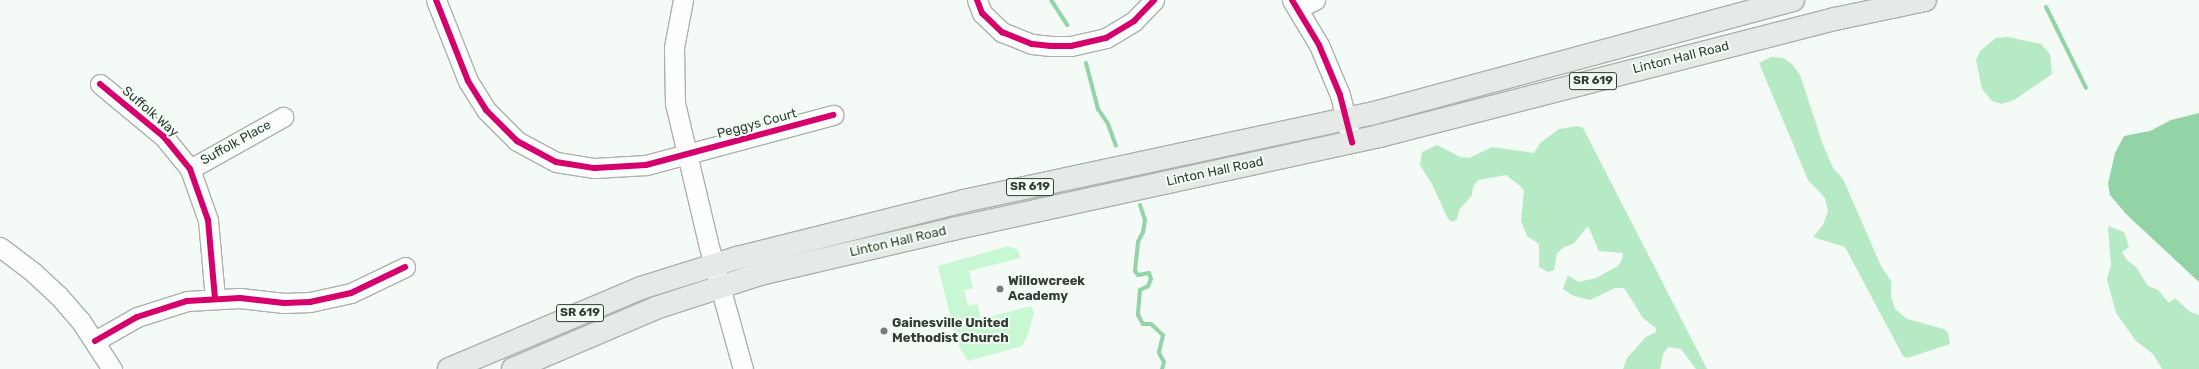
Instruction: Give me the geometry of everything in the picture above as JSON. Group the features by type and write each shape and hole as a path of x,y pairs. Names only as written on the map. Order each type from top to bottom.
{"main road":[{"name":"Linton Hall Road","path":"449,369 641,288 714,264 820,236 964,202 1347,120 1792,0"},
{"name":"Linton Hall Road","path":"513,369 532,364 656,308 760,274 953,229 1352,142 1835,19 1925,0"}],"street":[{"name":"Peggys Court","path":"436,0 476,96 500,127 536,153 570,165 595,168 646,165 833,115"},
{"path":"683,0 676,32 673,75 675,103 714,264 742,369"},
{"path":"977,0 982,13 1002,32 1032,44 1064,46 1093,43 1119,31 1154,0"},
{"path":"1315,0 1295,4 1319,45 1347,120 1352,142"},
{"name":"Suffolk Way","path":"100,84 164,137 190,169 208,220 215,298"},
{"name":"Suffolk Place","path":"190,169 283,118"},
{"path":"0,247 58,295 95,341 112,369"},
{"path":"95,341 136,317 162,308 215,298 284,303 310,302 351,293 405,268"}],"shaded area":[{"path":"2008,37 2041,44 2050,54 2052,74 2014,100 2001,104 1992,101 1982,89 1976,60 1980,51 1996,38"},
{"path":"1771,57 1783,58 1792,64 1800,75 1823,145 1833,168 1843,179 1881,266 1891,281 1891,297 1895,309 1907,319 1944,329 1948,333 1950,344 1907,358 1903,356 1845,247 1813,237 1823,225 1828,211 1825,198 1808,180 1759,63"},
{"path":"2199,113 2199,282 2126,214 2110,195 2108,184 2115,153 2124,136 2150,131 2171,120"},
{"path":"1578,126 1583,128 1707,369 1696,369 1681,349 1668,347 1663,354 1660,369 1623,369 1627,358 1646,337 1656,332 1656,328 1643,318 1624,288 1615,288 1590,300 1574,296 1563,289 1568,275 1578,282 1596,278 1618,266 1622,260 1623,253 1599,251 1588,226 1573,244 1564,247 1557,253 1554,270 1548,272 1539,267 1539,244 1527,236 1521,221 1524,190 1519,185 1506,175 1478,180 1473,187 1472,195 1459,210 1457,219 1453,222 1448,219 1432,184 1420,165 1422,152 1437,145 1460,157 1469,158 1492,147 1534,153 1540,143 1559,129"},
{"path":"2108,226 2124,232 2129,247 2122,252 2127,260 2136,267 2148,286 2158,290 2169,303 2175,298 2190,312 2199,315 2199,369 2162,369 2153,354 2136,341 2116,313 2107,279 2111,265"},
{"path":"1008,246 1018,250 1020,258 969,271 973,288 964,290 968,306 977,304 981,319 1031,306 1034,313 1028,334 1022,346 968,361 957,343 938,266"}],"waterway":[{"path":"1051,0 1067,25"},
{"path":"2046,7 2086,88"},
{"path":"1086,63 1098,109 1108,124 1116,146"},
{"path":"1140,205 1145,220 1143,232 1138,242 1135,271 1138,275 1149,273 1151,279 1148,286 1140,290 1138,315 1143,324 1151,324 1163,335 1159,353 1164,362 1162,369"}],"cycle path":[{"path":"436,0 468,81 486,110 517,141 556,162 595,168 646,165 833,115"},
{"path":"977,0 982,13 1002,32 1032,44 1051,46 1071,46 1106,38 1134,21 1154,0"},
{"path":"1292,0 1319,45 1340,95 1352,142"},
{"path":"100,84 164,137 190,169 208,220 215,298"},
{"path":"95,341 137,317 187,301 240,298 284,303 310,302 351,293 405,267"}],"place":[{"name":"Willowcreek Academy","path":"1000,289"},
{"name":"Gainesville United Methodist Church","path":"884,331"}]}
